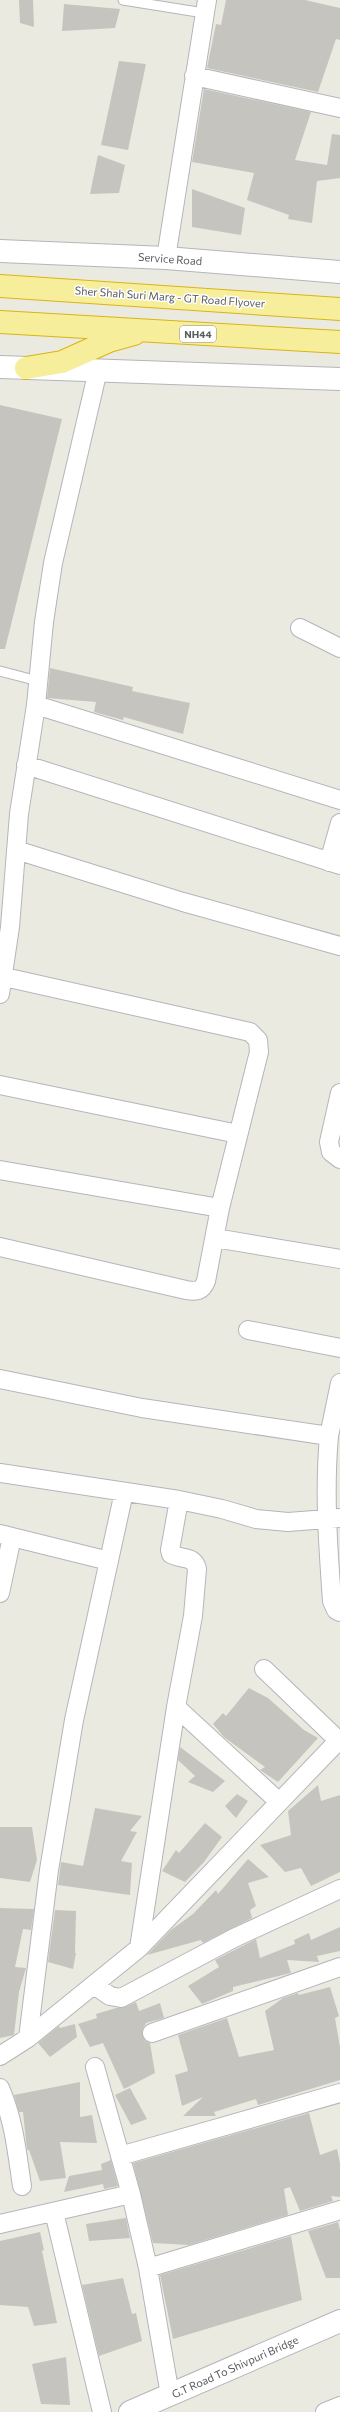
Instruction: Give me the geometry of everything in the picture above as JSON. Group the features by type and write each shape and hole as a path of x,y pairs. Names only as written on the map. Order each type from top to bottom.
{"highway":[{"name":"Sher Shah Suri Marg - GT Road Flyover","path":"0,286 340,309"},
{"name":"NH44","path":"0,322 56,324 340,342"},
{"path":"26,368 62,362 126,336 169,332"}],"street":[{"path":"166,258 206,6"},
{"path":"194,76 340,108"},
{"name":"Service Road","path":"0,251 166,258 340,272"},
{"path":"0,367 340,379"},
{"path":"0,1247 193,1292 203,1287 206,1280 220,1208 259,1052 258,1040 250,1032 1,982 7,873 16,850 26,765 36,705 53,563 98,370"},
{"path":"300,628 340,648"},
{"path":"36,705 340,800"},
{"path":"26,765 335,863 340,823"},
{"path":"16,850 183,902 340,946"},
{"path":"0,1085 238,1134"},
{"path":"340,1093 329,1142 331,1152 340,1159"},
{"path":"0,1170 220,1208"},
{"path":"215,1238 340,1259"},
{"path":"248,1330 340,1348"},
{"path":"0,1379 142,1408 329,1436"},
{"path":"340,1383 329,1436 325,1474 333,1519 332,1601 336,1610 340,1612"},
{"path":"0,1473 179,1500 222,1509 256,1519 288,1522 333,1519"},
{"path":"28,2038 49,1870 74,1720 124,1492"},
{"path":"139,1948 176,1707 193,1616 197,1569 196,1562 191,1559 176,1557 170,1550 179,1500"},
{"path":"0,1593 6,1535 109,1561"},
{"path":"0,2056 28,2038 139,1948 278,1801 339,1740 264,1669"},
{"path":"176,1707 278,1801"},
{"path":"94,1985 110,1996 121,1998 227,1941 340,1889"},
{"path":"152,2033 340,1967"},
{"path":"95,2067 120,2156 148,2268 170,2395"},
{"path":"0,2088 7,2103 15,2134 22,2186"},
{"path":"120,2156 340,2093"},
{"path":"0,2224 130,2194"},
{"path":"148,2268 340,2210"},
{"path":"54,2212 102,2412"},
{"name":"G.T Road To Shivpuri Bridge","path":"137,2411 170,2395 340,2321"},
{"path":"325,2412 340,2406"}],"lane":[{"path":"123,0 206,6"},
{"path":"0,672 38,681"}],"building":[{"path":"19,0 33,0 34,27 20,23"},
{"path":"226,0 305,0 340,8 340,40 336,39 318,92 207,68 216,24 221,25"},
{"path":"64,4 120,9 115,28 62,31"},
{"path":"119,61 146,64 128,150 101,145"},
{"path":"204,89 311,112 295,160 327,165 332,134 340,135 340,178 317,181 312,223 288,219 289,215 247,200 254,173 192,162"},
{"path":"98,155 125,165 119,193 90,194"},
{"path":"192,189 245,208 241,235 192,227"},
{"path":"0,405 62,419 5,649 0,649"},
{"path":"50,668 133,687 132,691 190,703 183,734 124,717 123,720 94,712 96,702 47,698"},
{"path":"249,1688 268,1698 304,1730 318,1738 278,1782 260,1770 265,1767 224,1737 213,1724 223,1713 226,1716"},
{"path":"180,1747 225,1781 213,1792 188,1782 195,1776 178,1760"},
{"path":"318,1785 321,1801 340,1795 340,1872 311,1886 301,1868 285,1872 260,1845 291,1835 288,1811"},
{"path":"237,1794 248,1801 236,1818 225,1806"},
{"path":"95,1808 142,1816 130,1831 137,1832 121,1861 132,1863 130,1895 58,1885 61,1862 83,1866"},
{"path":"205,1823 222,1837 204,1862 185,1882 162,1871 176,1850 179,1853"},
{"path":"0,1827 32,1827 37,1860 30,1882 0,1878"},
{"path":"248,1859 269,1877 248,1883 256,1906 250,1910 252,1918 203,1943 201,1940 147,1955 171,1930 193,1914 216,1890 218,1894"},
{"path":"0,1908 34,1909 31,1930 23,1929 15,1967 26,1968 19,1992 14,2035 0,2038"},
{"path":"55,1910 76,1911 76,1953 73,1969 48,1962"},
{"path":"340,1927 340,1951 317,1956 319,1962 287,1960 291,1973 233,1987 233,1991 202,2004 188,1986 219,1967 215,1960 256,1939 260,1958 295,1944 294,1940 309,1933 311,1940"},
{"path":"330,1987 339,2016 335,2018 340,2047 340,2080 258,2105 256,2099 214,2112 216,2116 183,2116 203,2097 182,2106 175,2075 188,2071 178,2035 227,2018 239,2057 274,2050 265,2011 283,1998 298,1993 299,1995"},
{"path":"136,2002 139,2011 160,2003 164,2018 146,2023 142,2031 145,2041 150,2043 155,2073 124,2089 103,2043 90,2047 78,2024 97,2018 96,2014 125,2007"},
{"path":"75,2024 77,2037 50,2057 38,2043 59,2026 60,2028"},
{"path":"80,2082 80,2117 92,2115 97,2143 60,2142 66,2178 40,2181 29,2150 27,2150 23,2112 19,2112 14,2095"},
{"path":"130,2088 147,2119 131,2125 115,2095"},
{"path":"309,2113 320,2155 337,2149 340,2163 340,2197 331,2196 333,2201 300,2211 290,2187 284,2189 288,2215 189,2245 153,2243 133,2163"},
{"path":"111,2160 118,2186 104,2189 103,2184 64,2192 69,2176 102,2170 101,2164"},
{"path":"126,2218 130,2238 89,2241 86,2224"},
{"path":"338,2222 340,2230 340,2278 326,2278 308,2231"},
{"path":"40,2232 44,2250 42,2251 57,2323 34,2326 28,2307 0,2305 0,2241"},
{"path":"291,2236 302,2300 173,2339 160,2275"},
{"path":"123,2278 132,2314 136,2313 142,2341 99,2356 82,2285"},
{"path":"66,2357 70,2405 41,2404 32,2364"}]}
